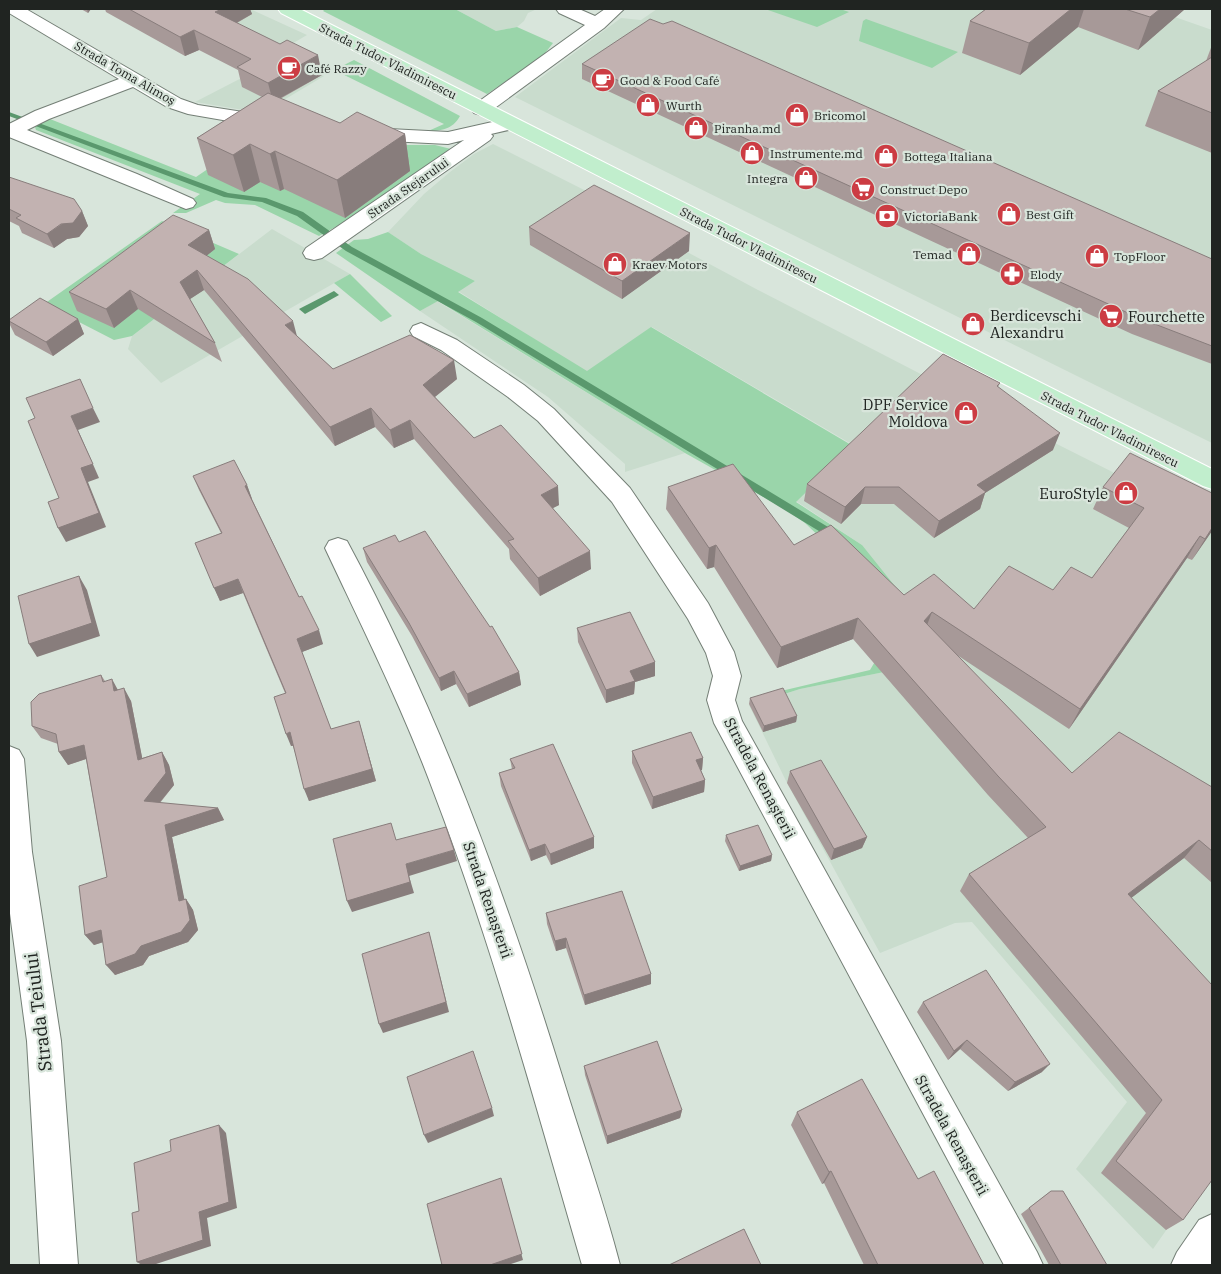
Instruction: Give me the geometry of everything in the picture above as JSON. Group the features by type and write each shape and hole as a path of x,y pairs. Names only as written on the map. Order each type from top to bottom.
{"main road":[{"name":"Strada Tudor Vladimirescu","path":"287,9 480,109 501,127 1212,480"}],"street":[{"name":"Strada Toma Alimoș","path":"14,9 174,103 195,110 284,124"},
{"path":"565,9 598,24"},
{"path":"480,109 598,24 615,9"},
{"path":"14,129 42,115 133,80"},
{"path":"352,132 448,138 501,127"},
{"name":"Strada Stejarului","path":"319,250 501,127"},
{"path":"14,129 186,204"},
{"name":"Stradela Renașterii","path":"420,331 449,345 516,391 546,415 621,496 698,611 720,652 727,676 722,700 728,723 1024,1265"},
{"name":"Strada Renașterii","path":"338,548 398,673 462,825 508,959 601,1265"},
{"name":"Strada Teiului","path":"9,759 17,852 44,1041 58,1265"},
{"path":"1190,1265 1212,1233"}],"shaded area":[{"path":"250,9 307,35 278,52 218,11"},
{"path":"325,9 455,9 496,31 517,27 553,43 542,57 487,94 323,11"},
{"path":"455,9 537,9 528,13 524,21 517,27 496,31"},
{"path":"657,9 1152,9 1212,30 1212,443 515,97 621,18 641,20"},
{"path":"765,9 840,9 849,12 817,27"},
{"path":"866,19 958,52 932,68 859,41 863,21"},
{"path":"284,56 324,76 262,113 195,102"},
{"path":"354,60 460,116 450,127 426,132 444,124 334,70"},
{"path":"50,119 196,177 265,130 399,145 435,145 451,149 348,220 319,236 255,205 225,203 216,200 186,213 173,213 200,194 36,130 35,127"},
{"path":"493,144 600,198 635,224 758,290 1212,522 1212,1165 1153,1249 1076,1169 1127,1102 972,922 955,923 880,953 787,783 749,705 800,689 899,669 862,545 796,501 853,445 652,327 587,372 458,291 475,281 421,254 388,232 424,194 450,172 474,154"},
{"path":"162,221 239,254 132,336 114,340 44,304"},
{"path":"272,229 350,274 161,383 128,349 132,336"},
{"path":"388,232 421,254 475,281 458,292 587,371 651,327 853,446 796,502 862,545 942,645 899,669 800,689 759,702 756,697 870,670 893,631 826,543 805,523 785,509 685,453 438,301 420,311 336,253 354,240 368,239"},
{"path":"350,274 392,316 381,322 334,283"},
{"path":"334,291 339,295 305,314 299,309"},
{"path":"437,301 685,453 625,472 625,464 548,397 420,311"}],"building":[{"path":"129,9 222,9 215,12 280,44 287,40 318,55 268,83 237,67 251,59 194,30 180,37"},
{"path":"986,9 1071,9 1029,43 970,21"},
{"path":"1125,9 1160,9 1150,17"},
{"name":"Construct Depo","path":"650,19 663,24 672,21 1212,259 1212,346 1139,318 582,64"},
{"path":"1212,57 1212,113 1158,91"},
{"path":"268,93 340,123 357,112 405,134 337,180 275,151 270,154 250,144 233,155 197,138"},
{"path":"9,177 74,199 82,211 73,223 61,224 47,234 16,218 21,215 9,209"},
{"path":"594,185 690,233 622,281 529,227"},
{"path":"173,215 209,230 188,245 248,279 293,321 285,325 333,369 410,335 454,360 423,385 474,438 501,425 558,486 541,495 590,551 538,578 508,541 514,539 410,420 390,430 371,408 330,427 197,270 180,282 215,343 130,290 106,309 69,292"},
{"path":"40,298 78,319 46,342 9,321"},
{"path":"943,354 1000,383 997,386 1060,433 977,485 986,492 939,521 899,487 865,487 845,507 807,484 863,431"},
{"path":"80,379 93,408 71,416 93,464 81,468 99,513 58,528 48,502 59,498 28,421 35,418 26,398"},
{"path":"1130,453 1212,493 1212,528 1205,539 1200,536 1080,709 932,612 924,621 1072,773 1119,732 1212,787 1212,851 1199,840 1128,894 1212,985 1212,1180 1183,1220 1116,1161 1162,1100 969,874 1046,827 998,776 858,618 781,647 716,545 709,548 668,487 733,464 794,545 831,525 904,595 934,574 974,609 1009,566 1053,590 1071,567 1092,578 1144,508 1103,487"},
{"path":"234,460 299,597 302,596 319,630 297,639 331,729 359,721 372,769 304,789 290,732 286,734 274,697 286,693 238,579 214,588 195,543 222,533 193,476"},
{"path":"425,531 490,627 492,626 519,672 467,694 454,671 439,678 409,623 363,548 395,535 399,542"},
{"path":"79,576 92,623 29,644 18,596"},
{"path":"630,612 655,662 630,671 635,681 606,690 577,628"},
{"path":"101,675 103,682 112,679 114,691 124,688 138,760 162,752 166,773 144,801 218,808 165,825 179,901 186,899 190,920 181,932 141,946 135,954 106,965 101,930 85,935 79,886 107,877 84,745 59,752 56,734 32,726 31,702 39,694"},
{"path":"783,688 797,716 764,726 750,698"},
{"path":"691,732 703,758 696,760 705,780 653,797 632,751"},
{"path":"553,744 594,837 550,854 545,844 529,850 499,773 515,768 510,759"},
{"path":"821,760 867,837 834,849 790,771"},
{"path":"391,823 396,840 446,827 454,850 406,864 410,882 347,901 333,839"},
{"path":"758,825 772,855 740,866 726,835"},
{"path":"622,891 651,974 584,995 566,938 555,941 546,913"},
{"path":"429,932 446,1002 379,1024 362,954"},
{"path":"986,970 1050,1064 1015,1082 967,1040 954,1051 923,1002"},
{"path":"657,1041 682,1110 607,1136 584,1066"},
{"path":"473,1051 492,1108 424,1135 407,1077"},
{"path":"862,1079 918,1179 934,1171 984,1265 878,1265 831,1171 829,1172 797,1112"},
{"path":"219,1125 229,1202 199,1212 203,1240 137,1262 132,1213 139,1211 134,1163 171,1151 170,1140"},
{"path":"501,1178 522,1254 490,1265 442,1265 427,1204"},
{"path":"1051,1191 1063,1191 1107,1265 1061,1265 1029,1208"},
{"path":"744,1229 761,1265 669,1265"}],"waterway":[{"path":"9,114 227,195 263,200 300,214 349,249 479,320 835,536"}],"place":[{"name":"Café Razzy","path":"289,68"},
{"name":"Good & Food Café","path":"603,80"},
{"name":"Wurth","path":"648,105"},
{"name":"Bricomol","path":"797,115"},
{"name":"Piranha.md","path":"696,128"},
{"name":"Instrumente.md","path":"752,153"},
{"name":"Bottega Italiana","path":"886,156"},
{"name":"Integra","path":"806,178"},
{"name":"Construct Depo","path":"863,189"},
{"name":"Best Gift","path":"1009,214"},
{"name":"VictoriaBank","path":"887,216"},
{"name":"Temad","path":"969,254"},
{"name":"TopFloor","path":"1097,256"},
{"name":"Kraev Motors","path":"615,264"},
{"name":"Elody","path":"1012,274"},
{"name":"Fourchette","path":"1111,316"},
{"name":"Berdicevschi Alexandru","path":"973,324"},
{"name":"DPF Service Moldova","path":"966,413"},
{"name":"EuroStyle","path":"1126,493"}]}
